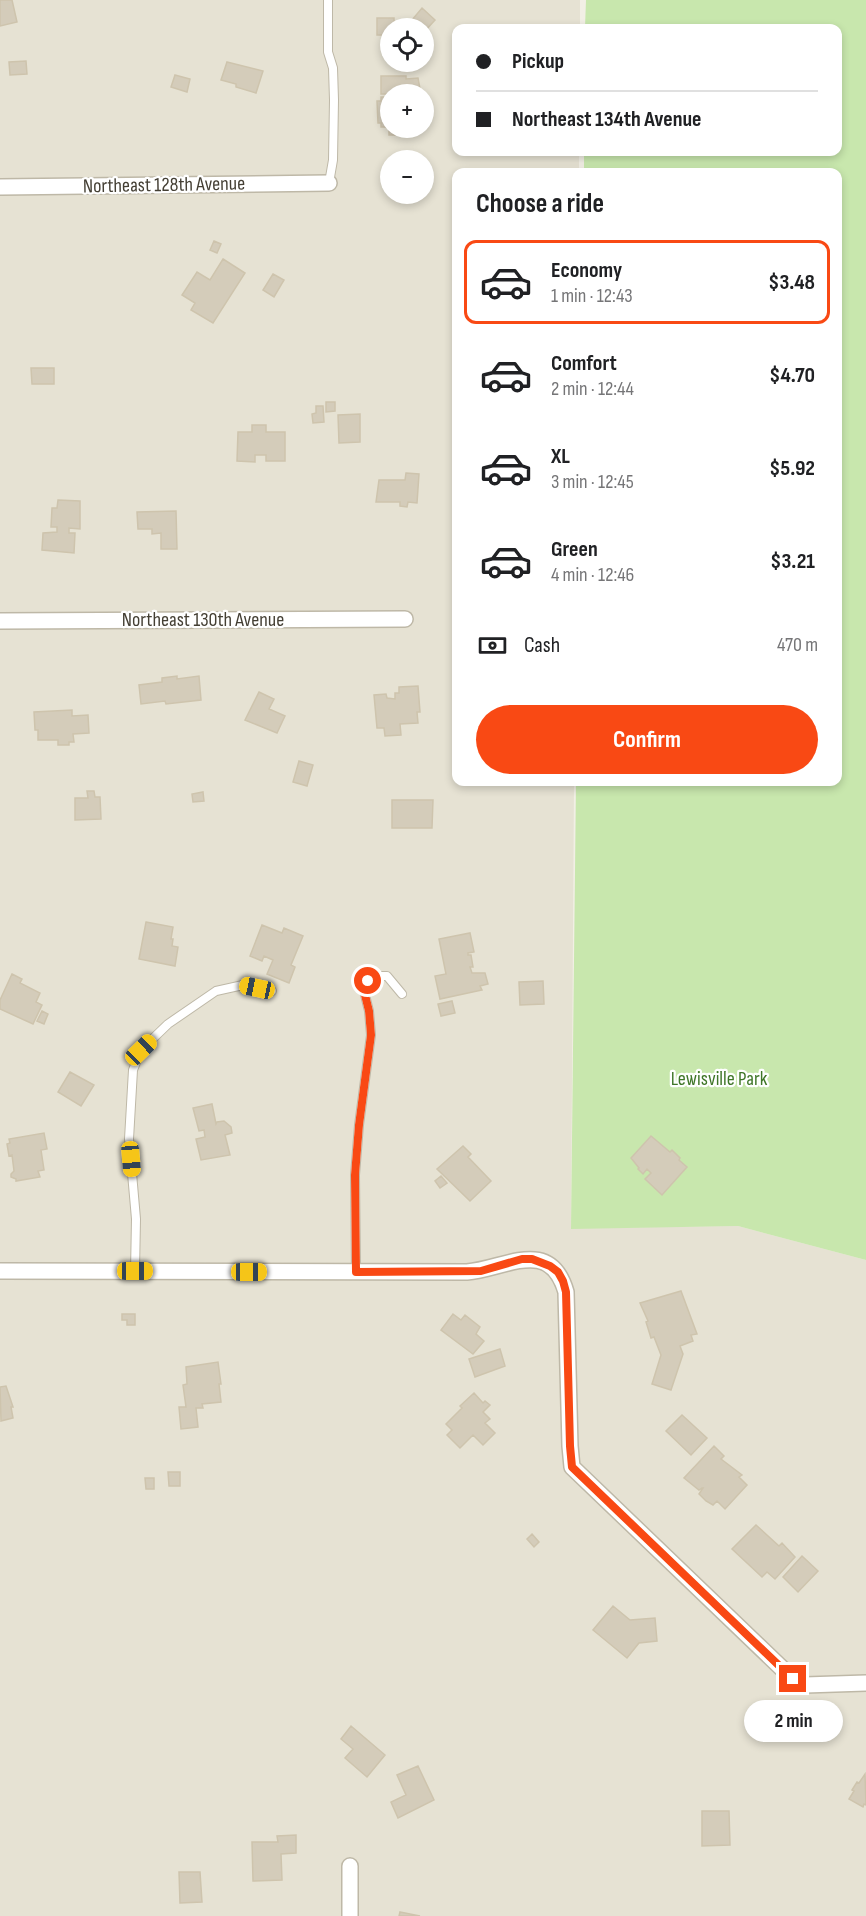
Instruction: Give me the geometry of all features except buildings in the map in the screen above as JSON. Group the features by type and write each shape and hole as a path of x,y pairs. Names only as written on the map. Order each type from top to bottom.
{"street":[{"name":"Northeast 128th Avenue","path":"0,187 329,183"},
{"name":"Northeast 130th Avenue","path":"0,621 405,619"},
{"path":"0,1271 474,1271 522,1259 541,1261 558,1272 566,1292 572,1467 793,1679 805,1685 866,1683"},
{"path":"350,1866 350,1916"}],"lane":[{"path":"328,0 328,52 333,68 334,100 333,160 329,183"},
{"path":"356,1272 355,1175 371,1035 364,991 368,981 376,976 387,976 402,994"},
{"path":"135,1271 136,1219 129,1138 133,1070 141,1050 168,1024 216,991 243,985 272,991"}],"shaded area":[{"path":"0,0 580,0 580,24 452,24 452,156 579,156 579,168 452,168 452,786 574,786 571,1228 738,1226 866,1260 866,1916 0,1916"}],"green space":[{"name":"Lewisville Park","path":"586,0 866,0 866,1260 738,1226 571,1229 576,786 842,786 842,168 584,168 584,156 842,156 842,24 585,24"}],"route":[{"path":"368,981 364,991 371,1035 355,1175 356,1272 481,1271 522,1259 541,1261 558,1272 566,1292 572,1467 793,1679"}]}
